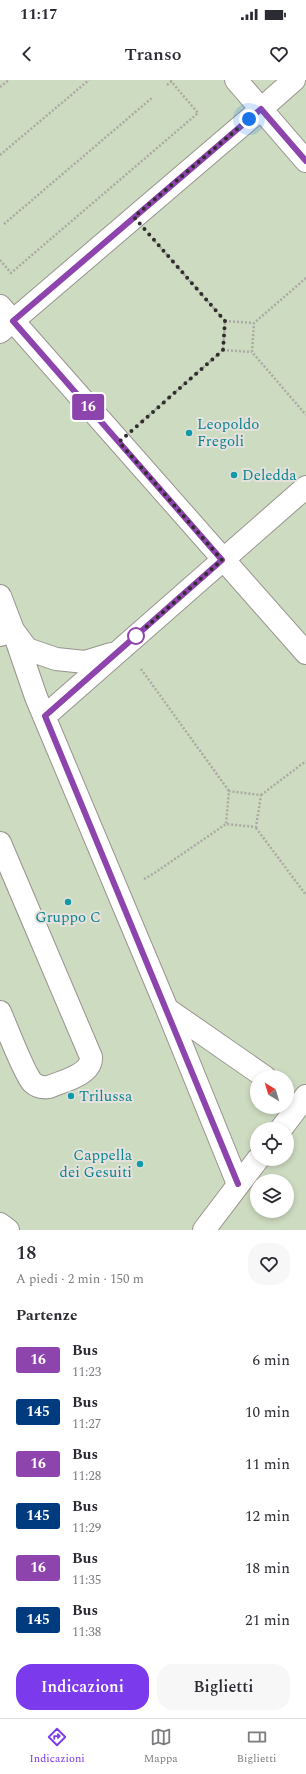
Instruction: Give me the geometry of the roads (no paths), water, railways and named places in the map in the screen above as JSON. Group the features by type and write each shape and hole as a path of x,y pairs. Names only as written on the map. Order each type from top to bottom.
{"lane":[{"path":"236,80 306,161"},
{"path":"294,80 134,217 4,320 119,442 306,654"},
{"path":"45,716 306,487"},
{"path":"0,596 6,633 45,716 238,1184"},
{"path":"6,633 27,649 56,659 85,662 119,651"},
{"path":"0,843 90,1057 89,1065 79,1075 49,1087 44,1088 36,1085 28,1076 0,1012"},
{"path":"167,1009 255,1070"},
{"path":"285,1122 300,1099"},
{"path":"204,1230 252,1166"},
{"path":"0,1224 8,1230"}],"place":[{"name":"Leopoldo Fregoli","path":"189,433"},
{"name":"Deledda","path":"234,475"},
{"name":"Gruppo C","path":"68,902"},
{"name":"Trilussa","path":"71,1096"},
{"name":"Cappella dei Gesuiti","path":"140,1164"}]}
